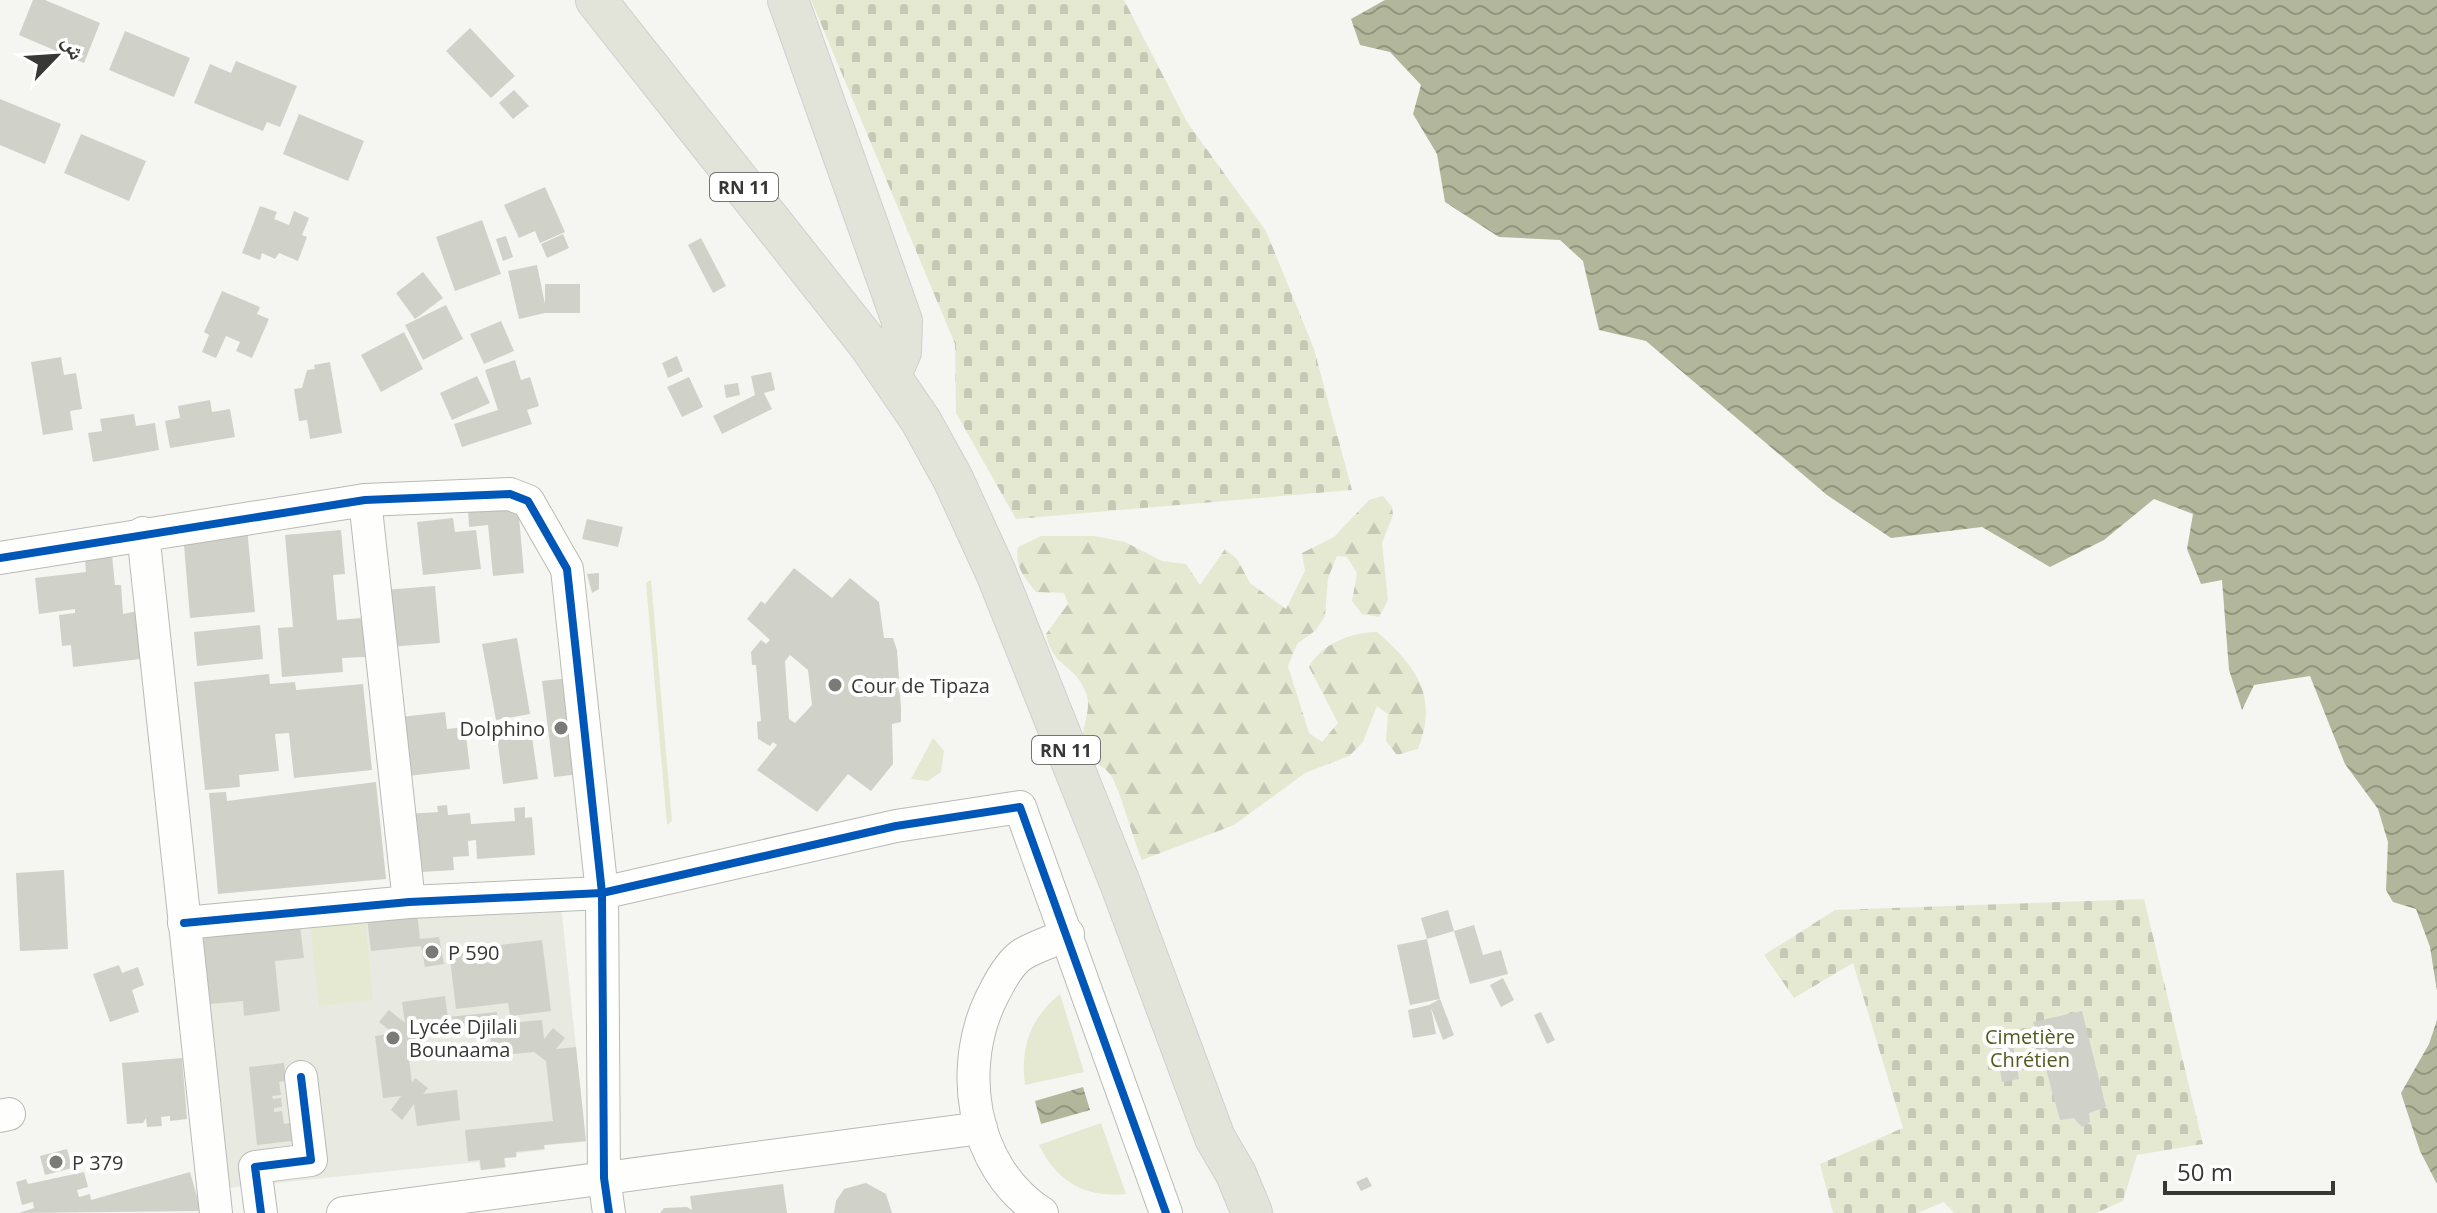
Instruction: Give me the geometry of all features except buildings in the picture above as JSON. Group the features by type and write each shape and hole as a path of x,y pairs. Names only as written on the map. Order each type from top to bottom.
{"main road":[{"name":"RN 11","path":"596,0 891,375 921,421 975,525 1120,883 1215,1138 1234,1213"},
{"path":"788,0 902,321 901,352 891,375"},
{"name":"RN 11","path":"1215,1138 1236,1174 1252,1213"}],"street":[{"path":"0,558 365,500 510,494 520,496 535,509 567,569 602,893 604,1178 609,1213"},
{"path":"365,500 409,902"},
{"path":"143,533 216,1213"},
{"path":"184,923 409,902 602,893 896,826 1015,806 1024,811 1166,1213"},
{"path":"1042,1213 1008,1200 999,1167 981,1128 972,1071 976,1039 986,1008 1001,979 1022,954 1068,934"},
{"path":"261,1213 255,1167 311,1160 301,1077"},
{"path":"343,1213 981,1128"}],"shaded area":[{"name":"Lycée Djilali Bounaama","path":"560,896 586,1142 545,1145 545,1150 517,1153 517,1157 505,1158 506,1168 480,1170 479,1162 227,1188 199,934"}],"green space":[{"path":"811,0 1124,0 1187,122 1266,231 1314,349 1352,490 1016,519 956,413 955,344"},
{"path":"1383,496 1392,507 1393,515 1382,543 1388,600 1379,617 1362,614 1352,601 1357,573 1347,557 1337,556 1328,578 1325,616 1316,630 1297,644 1288,666 1309,733 1322,742 1338,723 1309,667 1321,652 1338,641 1377,632 1403,657 1420,683 1426,713 1418,749 1397,755 1386,741 1388,714 1377,706 1363,742 1349,756 1305,773 1234,825 1142,860 1113,779 1087,756 1082,746 1088,708 1086,693 1076,676 1049,645 1046,634 1068,604 1064,593 1036,592 1019,566 1018,547 1041,536 1094,536 1125,542 1162,561 1186,564 1200,585 1225,549 1237,559 1250,583 1286,609 1305,571 1302,553 1334,537 1369,500"},
{"path":"651,580 672,821 667,825 646,583"},
{"path":"933,738 944,751 941,772 928,781 911,779"},
{"name":"Cimetière Chrétien","path":"2144,899 2203,1144 2137,1155 2123,1201 2096,1213 1954,1213 1944,1202 1917,1213 1833,1213 1820,1164 1903,1128 1853,963 1794,998 1764,955 1835,910"},
{"path":"365,919 373,1000 319,1006 310,925"},
{"path":"1060,994 1084,1072 1025,1085 1024,1059 1029,1035 1041,1013"},
{"path":"1101,1123 1126,1194 1098,1193 1074,1185 1054,1169 1039,1145"}],"water":[{"path":"1385,0 2437,0 2437,991 2430,947 2416,909 2393,902 2386,890 2388,842 2378,809 2345,764 2310,676 2254,685 2242,710 2229,670 2222,580 2201,584 2187,549 2193,514 2154,499 2104,540 2050,567 1982,527 1891,538 1827,495 1646,341 1599,330 1583,261 1560,240 1499,237 1445,202 1437,154 1413,114 1421,85 1390,52 1360,45 1351,19"},
{"path":"2437,1020 2437,1184 2420,1151 2401,1093 2429,1044"},
{"path":"1083,1087 1090,1110 1041,1124 1035,1101"}],"cycle path":[{"path":"0,558 365,500 510,494 528,501 567,569 602,893 604,1178 609,1213"},
{"path":"184,923 409,902 602,893 896,826 1020,807 1166,1213"},
{"path":"261,1213 255,1167 311,1160 301,1077"}],"place":[{"name":"Cour de Tipaza","path":"835,685"},
{"name":"Dolphino","path":"561,728"},
{"name":"P 590","path":"432,952"},
{"name":"Lycée Djilali Bounaama","path":"393,1038"},
{"name":"P 379","path":"56,1162"}]}
